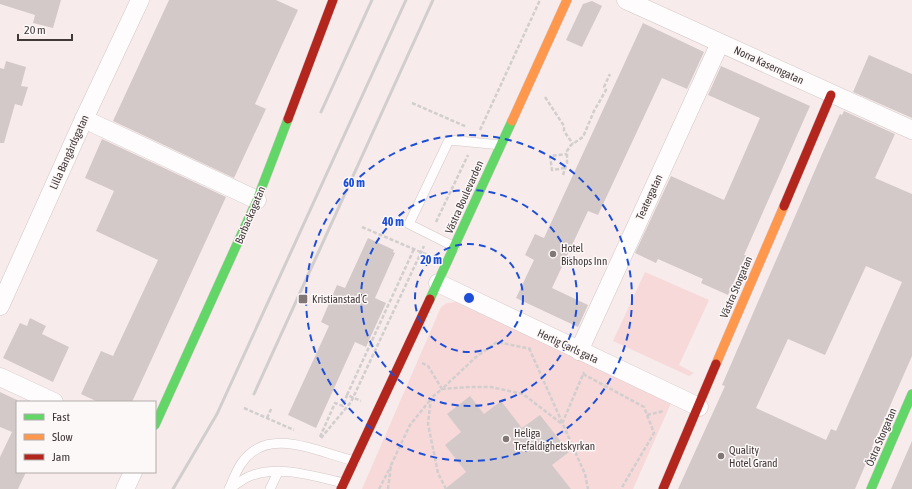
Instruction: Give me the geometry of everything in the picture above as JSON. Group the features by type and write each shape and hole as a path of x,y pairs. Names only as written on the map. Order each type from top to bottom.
{"street":[{"name":"Lilla Bangårdsgatan","path":"0,306 84,119 140,0"},
{"name":"Västra Boulevarden","path":"343,486 403,355 455,247 567,0"},
{"name":"Norra Kaserngatan","path":"626,0 912,130"},
{"name":"Barbackagatan","path":"156,423 257,200 329,1"},
{"name":"Teatergatan","path":"584,354 720,42"},
{"name":"Västra Storgatan","path":"663,489 831,94"},
{"path":"84,119 257,200"},
{"name":"Hertig Carls gata","path":"438,283 584,354 699,407"},
{"path":"0,377 52,401"},
{"name":"Östra Storgatan","path":"871,489 912,394"},
{"path":"126,489 133,473"}],"lane":[{"path":"455,247 409,224 449,140 501,146"},
{"path":"229,489 240,464 257,448 266,444 288,444 355,461"},
{"path":"229,489 252,475 266,472 304,474 343,486"},
{"path":"270,489 278,472"}],"path":[{"path":"414,249 343,406 335,403 318,441 349,406 421,252 431,235 540,0"},
{"path":"563,175 566,168 567,154 573,144 583,137 594,111 606,90 604,87 610,74"},
{"path":"527,86 543,94 564,126 564,131 573,144"},
{"path":"412,103 478,132"},
{"path":"566,168 552,170 550,156 567,154"},
{"path":"362,226 447,264"},
{"path":"518,322 585,474 588,489"},
{"path":"379,489 410,425 431,398 476,357 497,342 529,348 536,351"},
{"path":"562,424 583,374 584,354"},
{"path":"403,355 428,366 442,389"},
{"path":"576,370 644,407 654,433 621,489"},
{"path":"442,389 469,386 492,387 523,394 562,424"},
{"path":"347,395 362,401"},
{"path":"431,398 428,424 438,473 446,489"},
{"path":"244,408 299,432"},
{"path":"267,418 272,408"},
{"path":"388,489 391,465"}],"shaded area":[{"path":"645,272 709,300 679,365 694,373 689,376 613,341"},
{"path":"456,302 672,401 633,489 362,489 441,307 447,303"}],"building":[{"path":"0,0 61,0 53,28 33,23 35,15 0,4"},
{"path":"169,0 276,0 298,10 255,104 266,109 234,178 113,121"},
{"path":"592,1 602,6 582,47 566,40 583,4"},
{"path":"643,23 704,52 687,89 662,78 598,215 588,211 552,288 588,305 578,327 516,298 534,260 525,255 535,234 544,238"},
{"path":"869,55 912,74 912,118 853,92"},
{"path":"6,61 26,67 21,86 28,87 22,106 15,104 4,143 0,143 0,68 4,69"},
{"path":"721,66 810,106 744,255 746,255 728,295 701,283 703,279 658,259 656,263 635,253 671,176 724,200 760,118 708,95"},
{"path":"844,111 895,134 875,178 912,194 912,356 855,489 678,489 725,386 722,385 822,154 840,114 842,115","holes":["866,266 902,282 836,431 831,429 826,440 756,408 788,339 825,355"]},
{"path":"102,139 226,197 132,401 96,401 81,394 101,351 113,356 158,260 96,231 114,191 85,178"},
{"path":"368,238 394,250 393,252 395,253 375,298 386,303 366,347 355,342 316,428 288,415 329,326 321,322 337,285 345,288"},
{"path":"30,318 46,326 42,334 69,347 53,382 3,358 20,323 27,326"},
{"path":"0,392 17,400 16,473 26,473 18,489 0,489 0,457 12,432 0,427"},
{"name":"Heliga Trefaldighetskyrkan","path":"470,396 484,414 501,401 522,428 540,415 569,452 552,465 571,489 445,489 466,472 445,445 461,432 447,414"},
{"path":"912,441 912,489 891,489"}],"railway":[{"path":"321,112 372,0"},
{"path":"173,489 217,414 406,0"},
{"path":"254,394 433,0"}],"traffic: fast":[{"path":"156,423 257,200 288,119"},
{"path":"430,299 512,121"},
{"path":"871,489 912,394"}],"traffic: slow":[{"path":"512,121 567,0"},
{"path":"716,364 784,206"}],"traffic: jam":[{"path":"288,119 333,0"},
{"path":"784,206 831,95"},
{"path":"341,489 430,299"},
{"path":"663,489 716,364"}],"place":[{"name":"Hotel Bishops Inn","path":"553,254"},
{"name":"Kristianstad C","path":"303,299"},
{"name":"Heliga Trefaldighetskyrkan","path":"506,439"},
{"name":"Quality Hotel Grand","path":"721,456"}]}
